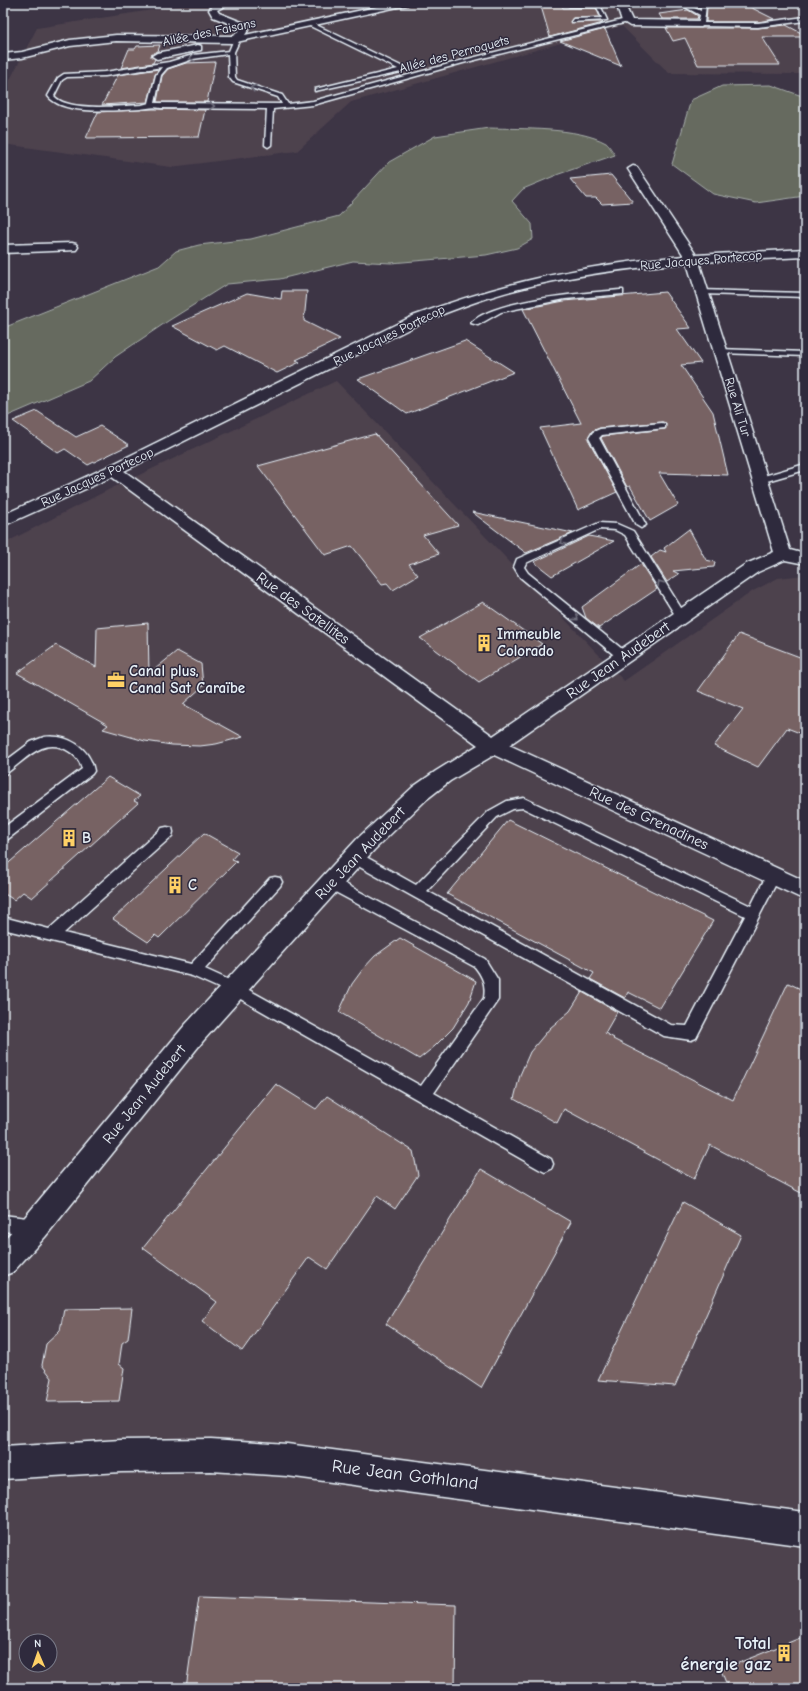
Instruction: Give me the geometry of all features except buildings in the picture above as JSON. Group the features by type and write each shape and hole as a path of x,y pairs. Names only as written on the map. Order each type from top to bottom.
{"street":[{"path":"3,57 22,55 70,44 116,38 237,39 246,27 220,17 213,10 216,6 227,3"},
{"name":"Allée des Faisans","path":"157,56 407,3"},
{"path":"620,3 626,21 646,24 701,24"},
{"name":"Rue Ali Tur","path":"633,169 692,259 783,554"},
{"path":"3,249 72,247"},
{"name":"Rue Jacques Portecop","path":"3,521 113,470 445,307 491,292 553,277 692,259 805,253"},
{"name":"Rue des Satellites","path":"113,470 493,746"},
{"path":"783,554 805,559"},
{"name":"Rue Jean Audebert","path":"3,1262 35,1227 194,1033 354,857 420,792 443,776 493,746 752,568 783,554"},
{"name":"Rue des Grenadines","path":"493,746 805,891"},
{"name":"Rue Jean Gothland","path":"3,1463 121,1456 211,1456 287,1460 745,1519 805,1529"}],"lane":[{"path":"680,3 702,14"},
{"path":"699,3 704,6 701,24 758,25 805,19"},
{"path":"571,6 598,4 604,19 573,21"},
{"name":"Allée des Perroquets","path":"169,64 115,72 66,75 60,79 51,96 53,101 60,105 74,107 142,107 152,104 161,106 270,107 313,103 462,62 626,21"},
{"path":"310,24 396,65 401,70 317,90"},
{"path":"237,39 231,52 232,77 235,82 280,96 286,105"},
{"path":"152,104 151,101 161,72 169,64 187,59 231,52"},
{"path":"268,145 270,107"},
{"path":"475,323 498,310 565,297 620,292"},
{"path":"702,292 805,296"},
{"path":"721,351 805,354"},
{"path":"641,525 594,438 596,434 600,432 662,426"},
{"path":"760,480 805,467"},
{"path":"623,656 524,575 519,568 521,561 599,526 617,527 629,533 681,616"},
{"path":"3,770 43,741 54,741 66,743 80,753 86,760 88,771 3,835"},
{"path":"418,892 493,814 511,804 524,803 753,913"},
{"path":"53,934 167,832"},
{"path":"354,857 669,1031 691,1034 773,876"},
{"path":"194,971 275,882"},
{"path":"331,883 480,962 492,980 493,990 491,1000 424,1095"},
{"path":"3,923 53,934 194,971 235,988 545,1164"},
{"path":"3,1223 35,1227"}],"shaded area":[{"path":"197,3 805,3 805,74 669,73 622,26 351,102 297,151 171,167 3,144 3,93 37,28"},
{"path":"336,381 624,681 753,591 778,578 805,575 805,870 791,894 805,901 805,1688 3,1688 3,544 110,489"}],"green space":[{"path":"771,85 805,97 805,196 756,203 713,194 672,164 691,100 722,86"},
{"path":"489,128 565,131 580,134 606,143 615,155 559,174 523,189 512,201 532,224 533,239 517,248 486,255 391,263 353,261 280,279 227,284 168,321 115,357 89,381 3,418 3,328 159,266 176,251 199,245 251,239 339,216 389,162 435,136"}],"place":[{"name":"Immeuble Colorado","path":"484,643"},
{"name":"Canal plus, Canal Sat Caraïbe","path":"116,680"},
{"name":"B","path":"69,838"},
{"name":"C","path":"175,885"},
{"name":"Total énergie gaz","path":"784,1653"}]}
